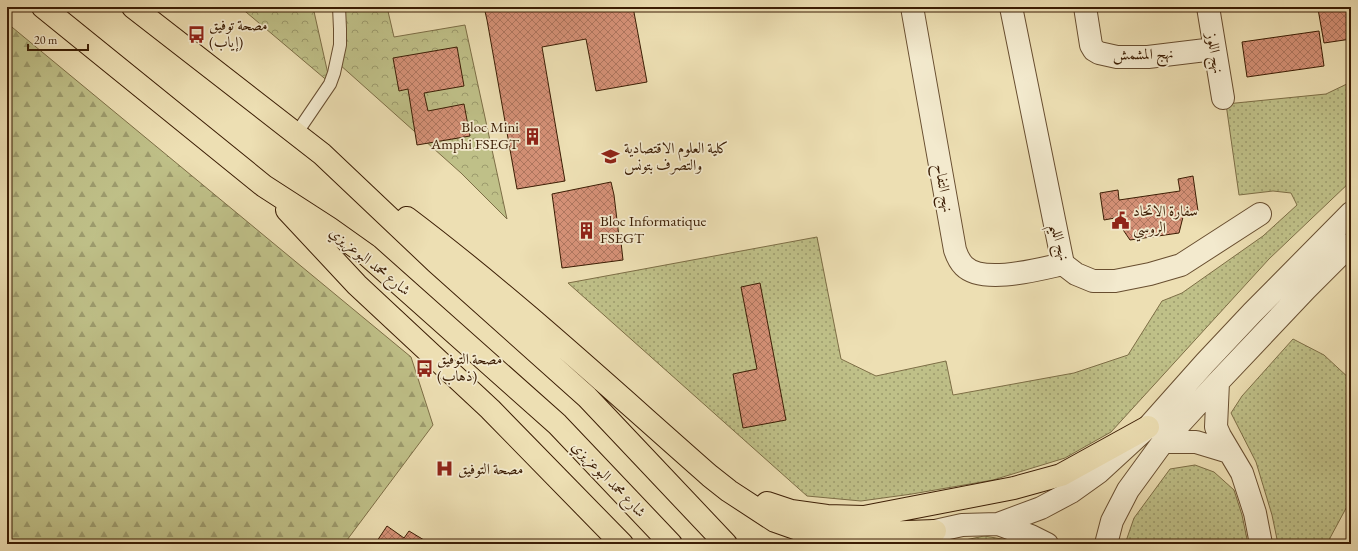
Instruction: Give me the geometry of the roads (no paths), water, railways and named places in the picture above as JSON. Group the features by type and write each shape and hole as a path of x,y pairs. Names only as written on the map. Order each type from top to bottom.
{"highway":[{"name":"شارع محمد البوعزيزي","path":"43,7 264,186 329,228 367,255 407,289 557,424 671,544"},
{"path":"133,7 322,154 453,252 729,491 775,521 809,533 853,534 935,531"},
{"path":"322,154 436,262 588,397 726,544"},
{"path":"264,186 357,285 490,409 622,544"},
{"path":"729,491 791,511 827,516 864,517 1014,488 1061,475 1148,427"}],"street":[{"name":"نهج التفاح","path":"912,7 955,250 959,259 964,266 972,272 980,274 1002,275 1063,264"},
{"name":"نهج الليم","path":"1011,7 1063,264 1076,274 1093,281 1115,281 1150,274 1181,265 1260,214"},
{"name":"نهج المشمش","path":"1084,7 1091,45 1099,54 1117,57 1148,57 1214,50"},
{"name":"نهج اللوز","path":"1208,7 1223,98"},
{"path":"914,544 935,531 962,525 998,524 1042,508 1071,492 1099,472 1148,427 1252,313 1351,213"},
{"path":"1106,544 1112,521 1128,490 1163,442 1306,289 1351,244"},
{"path":"1218,382 1216,427 1242,473 1255,513 1261,544"},
{"path":"1163,442 1196,442 1229,452"},
{"path":"998,524 1031,536 1047,544"}],"lane":[{"path":"296,134 330,84 334,73 340,45 338,7"}],"place":[{"name":"مصحة توفيق (إياب)","path":"196,34"},
{"name":"Bloc Mini Amphi FSEGT","path":"532,136"},
{"name":"كلية العلوم الاقتصادية والتصرف بتونس","path":"611,157"},
{"name":"سفارة الاتحاد الروسي","path":"1120,220"},
{"name":"Bloc Informatique FSEGT","path":"587,230"},
{"name":"مصحة التوفيق (ذهاب)","path":"424,368"},
{"name":"مصحة التوفيق","path":"445,469"}]}
